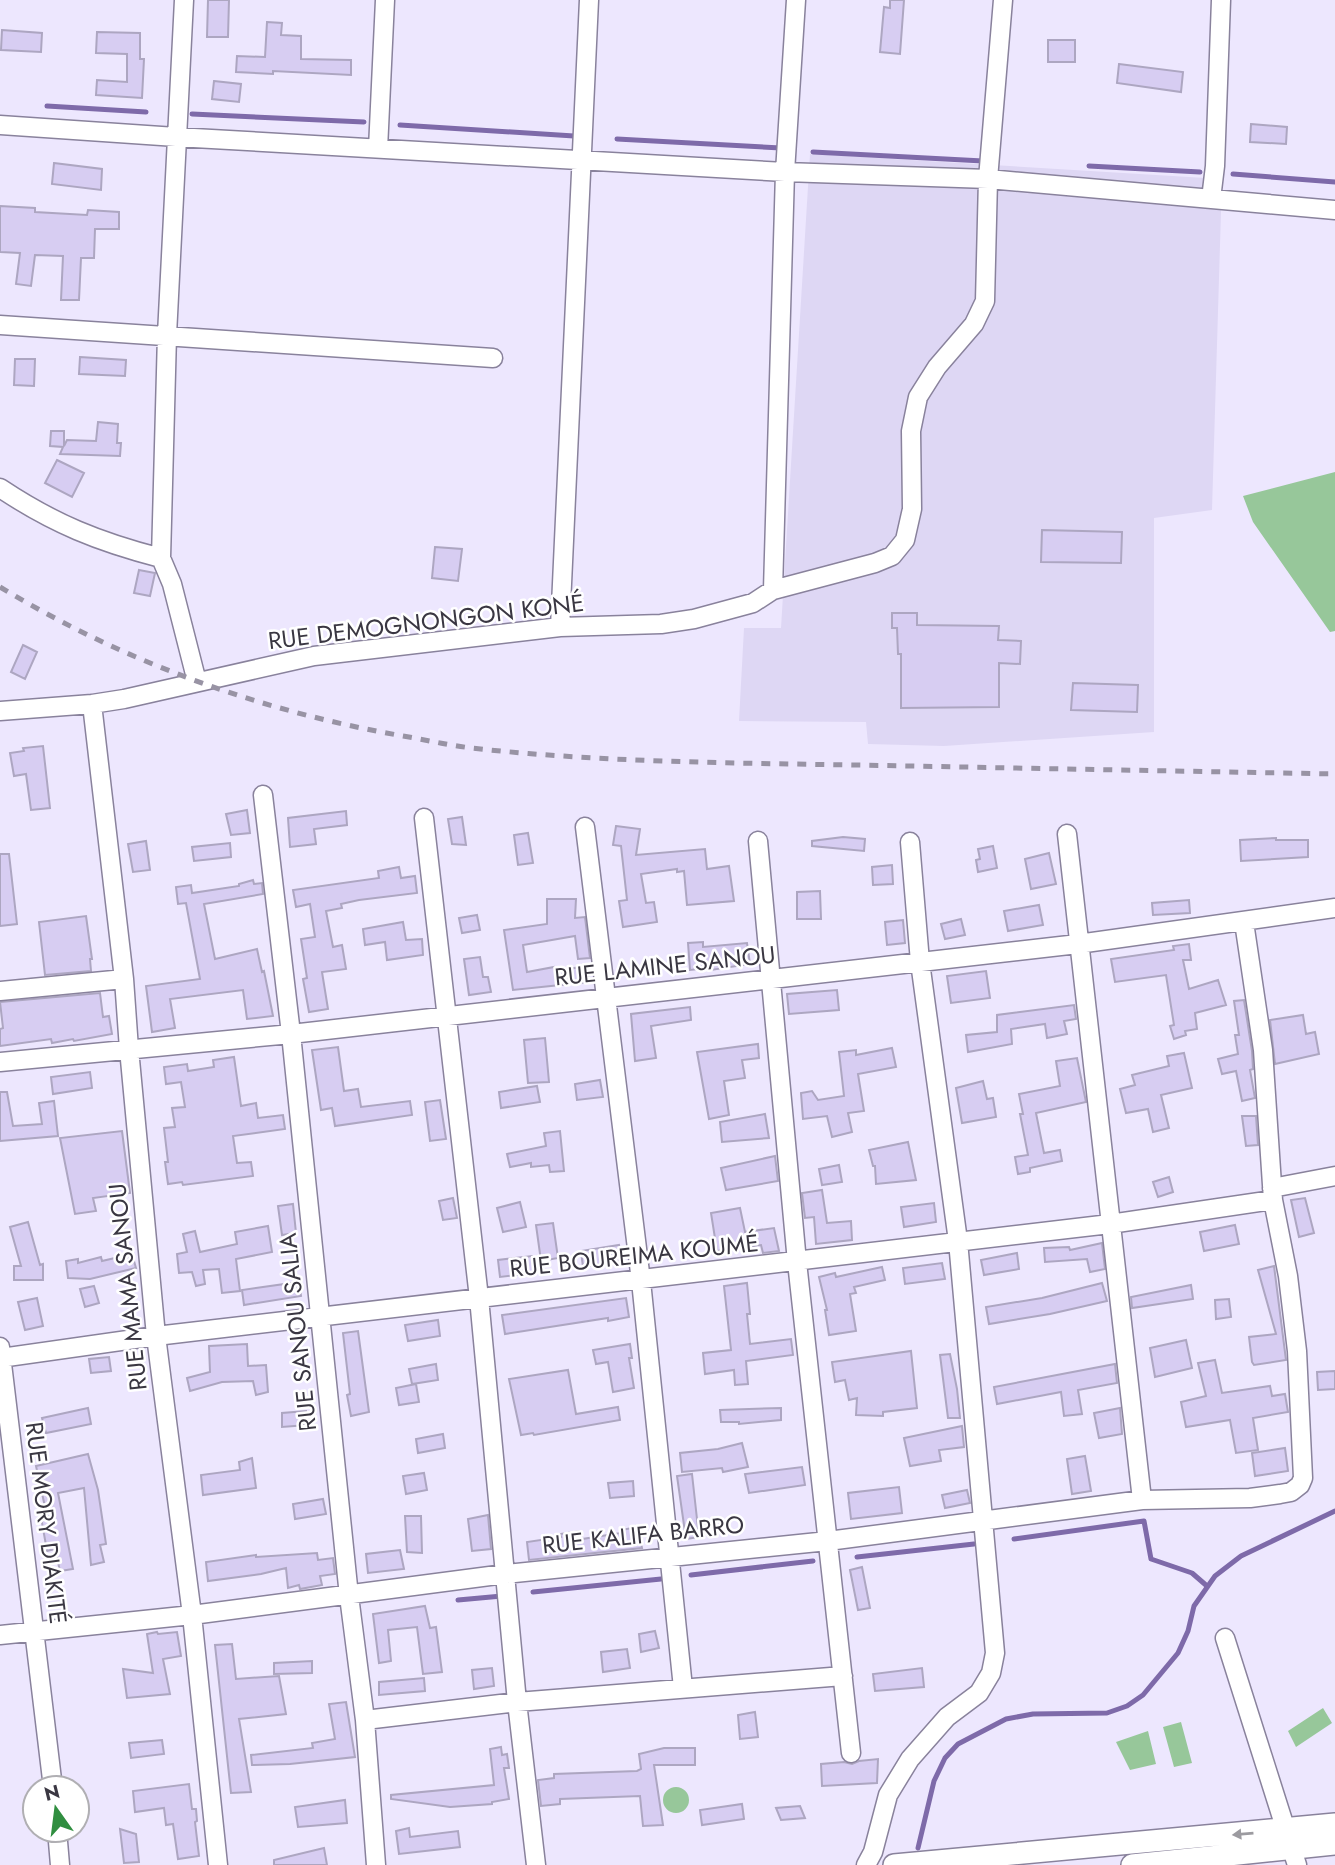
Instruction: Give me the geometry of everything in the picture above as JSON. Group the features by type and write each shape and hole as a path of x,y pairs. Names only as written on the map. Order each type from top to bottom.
{"main road":[{"path":"894,1865 1291,1848 1335,1824"},
{"path":"1132,1865 1335,1844"}],"street":[{"path":"184,0 167,335 161,558 172,584 197,682"},
{"path":"378,149 385,0"},
{"path":"560,627 589,0"},
{"path":"772,590 785,172 796,0"},
{"name":"RUE DEMOGNONGON KONÉ","path":"0,711 92,704 314,656 560,627 661,624 694,619 753,603 772,590 875,563 891,556 905,540 912,509 911,431 918,397 937,367 974,324 985,301 988,178 1003,0"},
{"path":"1211,199 1215,166 1221,0"},
{"path":"0,125 785,172 988,178 1335,210"},
{"path":"0,326 492,358"},
{"path":"0,488 63,526 116,546 161,558"},
{"name":"RUE MAMA SANOU","path":"92,704 124,979 128,1049 156,1336 192,1615 218,1865"},
{"name":"RUE SANOU SALIA","path":"263,795 291,1034 349,1596 365,1720 376,1865"},
{"path":"424,818 479,1298 517,1702 536,1865"},
{"path":"585,827 641,1281 683,1688"},
{"path":"1067,834 1142,1500"},
{"path":"758,841 797,1262 851,1753"},
{"path":"866,1865 873,1852 888,1795 910,1759 947,1717 979,1693 991,1673 995,1653 958,1241 920,962 911,842"},
{"name":"RUE LAMINE SANOU","path":"0,1062 291,1034 1078,944 1335,908"},
{"path":"1244,922 1263,1050 1273,1194"},
{"path":"0,990 124,979"},
{"name":"RUE BOUREIMA KOUMÉ","path":"0,1354 1110,1224 1273,1194 1335,1176"},
{"name":"RUE KALIFA BARRO","path":"0,1634 192,1615 505,1574 828,1541 1142,1500 1250,1498 1291,1492 1300,1485 1303,1478 1297,1351 1288,1276 1273,1194"},
{"name":"RUE MORY DIAKITÉ","path":"0,1354 51,1774"},
{"path":"1225,1638 1291,1848"},
{"path":"365,1720 517,1702 843,1676"},
{"path":"59,1844 61,1865"}],"shaded area":[{"path":"810,154 1222,179 1212,510 1154,518 1154,732 944,746 868,744 866,722 739,721 744,628 781,628"}],"green space":[{"path":"1335,472 1335,631 1330,632 1253,522 1243,496"},
{"path":"1323,1708 1332,1723 1296,1747 1288,1731"},
{"path":"1181,1722 1192,1763 1174,1767 1163,1727"},
{"path":"1148,1731 1156,1764 1130,1770 1116,1742"},
{"path":"676,1787 685,1791 689,1800 685,1809 676,1813 667,1809 663,1800 667,1791"}],"building":[{"path":"208,0 229,0 228,37 207,37"},
{"path":"890,0 904,0 900,54 880,52 884,7 890,8"},
{"path":"267,22 282,23 281,35 301,36 301,59 351,60 351,75 236,72 237,56 265,57"},
{"path":"2,30 42,33 41,52 1,50"},
{"path":"97,32 140,33 140,59 144,59 142,98 96,95 97,80 127,82 127,54 96,53"},
{"path":"1048,40 1075,40 1075,62 1048,62"},
{"path":"1119,64 1183,72 1181,92 1117,83"},
{"path":"214,81 241,84 239,102 212,99"},
{"path":"1251,124 1287,127 1286,144 1250,142"},
{"path":"54,163 102,169 101,190 52,184"},
{"path":"0,206 35,208 35,212 87,215 88,210 119,212 119,229 95,229 94,258 81,258 79,300 61,300 63,256 35,255 31,286 16,284 20,253 0,252"},
{"path":"80,357 126,360 125,376 79,374"},
{"path":"15,359 35,359 34,386 14,385"},
{"path":"98,422 118,424 117,443 121,443 120,456 60,454 63,447 50,446 51,431 64,431 64,446 67,440 96,441"},
{"path":"57,460 84,473 72,497 45,483"},
{"path":"1042,530 1122,532 1121,563 1041,562"},
{"path":"435,547 462,549 458,581 432,578"},
{"path":"139,570 155,573 150,596 134,593"},
{"path":"892,613 917,613 917,625 999,626 998,640 1021,641 1020,664 999,663 999,707 901,708 901,654 898,654 897,628 892,628"},
{"path":"23,645 37,652 25,679 11,672"},
{"path":"1073,683 1138,685 1137,712 1071,710"},
{"path":"43,746 50,808 31,810 26,774 14,776 10,753 24,751 23,748"},
{"path":"247,810 250,833 231,835 226,814"},
{"path":"346,811 347,825 314,829 316,844 290,847 288,818"},
{"path":"462,817 466,845 452,844 448,819"},
{"path":"616,826 640,829 636,855 705,849 707,869 729,866 734,901 687,905 684,871 677,872 677,869 641,874 646,903 654,902 657,922 623,927 619,901 627,900 621,846 613,845"},
{"path":"528,833 533,863 518,865 514,835"},
{"path":"843,837 865,839 864,851 812,846 812,841"},
{"path":"1240,840 1308,840 1308,857 1241,861"},
{"path":"146,841 150,870 133,872 128,844"},
{"path":"230,843 231,857 194,861 192,847"},
{"path":"993,846 997,868 978,872 978,849"},
{"path":"1049,853 1056,884 1031,889 1025,859"},
{"path":"0,854 9,854 17,924 0,926"},
{"path":"892,865 893,884 873,885 872,867"},
{"path":"399,867 401,878 415,876 417,893 359,900 341,904 342,908 326,911 333,947 342,945 346,969 322,972 328,1009 309,1012 303,979 307,978 301,939 315,937 310,904 296,907 293,890 379,878 378,871"},
{"path":"253,880 254,884 262,883 263,894 204,904 215,959 257,949 273,1016 247,1019 243,990 170,999 175,1028 152,1032 146,986 200,979 186,903 178,904 176,887 191,885 192,893 239,886"},
{"path":"820,891 821,919 797,919 797,892"},
{"path":"547,899 576,899 575,918 585,917 590,958 578,959 575,936 523,945 527,972 554,967 555,971 587,966 589,982 513,990 504,930 547,924"},
{"path":"1189,900 1190,913 1153,915 1152,903"},
{"path":"1039,905 1043,925 1008,931 1004,911"},
{"path":"477,915 480,930 462,933 459,918"},
{"path":"86,916 91,971 45,975 39,922"},
{"path":"961,919 965,935 945,939 941,924"},
{"path":"903,920 905,943 887,945 885,922"},
{"path":"403,922 406,940 422,939 423,955 387,960 385,942 365,945 363,929"},
{"path":"703,942 703,947 747,943 750,964 690,970 688,943"},
{"path":"1189,944 1191,960 1183,960 1189,989 1218,980 1226,1005 1195,1013 1197,1029 1185,1031 1186,1035 1174,1039 1170,1026 1174,1025 1166,975 1115,982 1111,959 1174,950 1173,946"},
{"path":"480,957 483,977 488,977 491,992 469,995 464,959"},
{"path":"986,971 990,998 951,1003 947,976"},
{"path":"837,990 839,1010 789,1014 787,994"},
{"path":"100,993 103,1017 109,1016 112,1034 74,1041 52,1043 51,1039 0,1046 0,1029 3,1028 0,1002"},
{"path":"1244,1000 1252,1051 1253,1069 1250,1070 1255,1098 1242,1101 1236,1071 1222,1074 1218,1059 1238,1054 1235,1035 1239,1035 1234,1001"},
{"path":"1074,1005 1076,1019 1064,1021 1067,1034 1047,1038 1045,1024 1011,1029 1012,1044 968,1052 966,1035 997,1032 997,1015"},
{"path":"690,1007 691,1020 651,1026 656,1058 635,1061 631,1014"},
{"path":"1303,1015 1306,1034 1315,1032 1319,1054 1275,1064 1270,1020"},
{"path":"545,1038 549,1082 528,1083 524,1040"},
{"path":"758,1044 759,1058 742,1060 745,1078 724,1081 729,1115 709,1119 697,1052"},
{"path":"338,1047 344,1091 358,1089 361,1107 410,1101 412,1115 335,1126 332,1108 321,1110 312,1050"},
{"path":"892,1048 896,1067 858,1074 864,1111 848,1113 852,1132 832,1137 827,1116 803,1119 801,1093 812,1091 818,1100 844,1096 839,1052 856,1050 856,1055"},
{"path":"1184,1053 1192,1088 1161,1095 1169,1128 1153,1132 1148,1109 1126,1113 1120,1089 1135,1085 1132,1075 1169,1066 1167,1056"},
{"path":"234,1057 241,1106 256,1103 258,1118 283,1115 285,1129 233,1136 237,1163 251,1162 253,1176 183,1185 182,1182 168,1184 164,1128 175,1127 172,1108 185,1107 181,1082 166,1084 164,1067 187,1064 188,1071 214,1067 213,1060"},
{"path":"1077,1058 1086,1102 1036,1113 1044,1153 1060,1150 1062,1161 1030,1168 1030,1172 1018,1174 1015,1157 1028,1155 1019,1094 1060,1086 1056,1061"},
{"path":"90,1072 92,1088 53,1094 51,1077"},
{"path":"600,1080 603,1097 577,1100 575,1084"},
{"path":"983,1081 987,1099 993,1098 996,1117 962,1123 956,1088"},
{"path":"537,1086 540,1102 501,1108 499,1092"},
{"path":"0,1092 7,1092 13,1126 42,1124 39,1103 54,1101 58,1136 0,1141"},
{"path":"440,1100 446,1139 430,1141 425,1102"},
{"path":"765,1114 769,1138 722,1142 720,1122"},
{"path":"1242,1116 1256,1116 1258,1145 1246,1146"},
{"path":"122,1131 130,1193 93,1198 96,1211 75,1214 60,1138"},
{"path":"560,1131 564,1171 550,1172 549,1165 531,1167 531,1163 510,1167 507,1154 546,1146 544,1133"},
{"path":"908,1142 916,1180 876,1184 875,1166 869,1150"},
{"path":"775,1156 778,1181 726,1190 721,1168"},
{"path":"839,1165 842,1182 822,1185 819,1169"},
{"path":"1169,1177 1173,1192 1158,1197 1153,1182"},
{"path":"822,1190 827,1223 851,1221 852,1240 816,1244 814,1217 805,1218 802,1193"},
{"path":"453,1198 457,1218 443,1220 439,1201"},
{"path":"1305,1198 1314,1233 1299,1237 1291,1200"},
{"path":"520,1202 526,1227 503,1232 497,1208"},
{"path":"934,1203 936,1222 904,1227 901,1207"},
{"path":"293,1204 296,1233 282,1235 278,1206"},
{"path":"740,1208 745,1232 774,1228 779,1251 763,1253 761,1245 717,1251 711,1213"},
{"path":"28,1222 40,1265 43,1264 43,1280 14,1280 14,1266 21,1266 10,1227"},
{"path":"553,1223 558,1258 541,1261 536,1225"},
{"path":"1235,1225 1239,1244 1204,1251 1200,1232"},
{"path":"268,1226 272,1252 236,1259 240,1291 222,1293 219,1269 203,1270 205,1284 196,1286 192,1272 179,1273 177,1254 187,1252 183,1234 195,1231 200,1252 237,1244 235,1232"},
{"path":"1102,1243 1105,1269 1090,1272 1087,1259 1045,1262 1044,1248 1069,1247 1070,1250"},
{"path":"619,1245 621,1261 583,1267 581,1251"},
{"path":"1017,1253 1019,1269 984,1275 981,1260"},
{"path":"132,1254 136,1268 90,1279 68,1278 66,1261 78,1259 78,1263 101,1257 102,1261"},
{"path":"532,1256 534,1273 500,1277 498,1260"},
{"path":"942,1263 945,1279 905,1284 903,1268"},
{"path":"1274,1266 1286,1360 1254,1365 1249,1337 1276,1334 1258,1270"},
{"path":"882,1267 885,1280 854,1287 856,1293 850,1294 856,1331 829,1335 827,1310 819,1277 835,1273 836,1277"},
{"path":"299,1282 301,1296 244,1305 242,1290"},
{"path":"747,1283 750,1344 791,1339 793,1355 746,1361 748,1384 735,1385 734,1370 705,1374 703,1353 731,1350 724,1286"},
{"path":"1102,1283 1107,1301 989,1324 986,1307 1042,1298"},
{"path":"1191,1285 1193,1299 1132,1308 1131,1297"},
{"path":"94,1286 99,1303 85,1307 80,1289"},
{"path":"37,1298 43,1326 25,1330 18,1302"},
{"path":"626,1298 629,1317 505,1334 502,1315"},
{"path":"1229,1299 1231,1317 1216,1319 1215,1300"},
{"path":"438,1320 440,1336 408,1341 405,1325"},
{"path":"358,1331 369,1412 351,1416 343,1333"},
{"path":"1186,1340 1192,1368 1155,1377 1150,1348"},
{"path":"247,1344 248,1366 266,1365 268,1392 256,1395 253,1381 222,1382 190,1391 187,1378 210,1372 209,1346"},
{"path":"630,1344 632,1358 629,1358 634,1388 613,1392 608,1362 596,1364 593,1350"},
{"path":"911,1351 917,1408 883,1412 883,1416 856,1415 857,1398 849,1400 845,1380 835,1382 832,1362"},
{"path":"950,1354 960,1418 948,1418 940,1355"},
{"path":"109,1357 111,1371 91,1373 89,1359"},
{"path":"1215,1360 1222,1393 1270,1386 1272,1396 1285,1394 1288,1412 1253,1418 1258,1450 1236,1453 1230,1420 1186,1427 1181,1402 1206,1396 1198,1363"},
{"path":"436,1364 438,1380 412,1384 409,1369"},
{"path":"1115,1364 1117,1383 1078,1390 1082,1414 1064,1416 1061,1392 997,1404 994,1387"},
{"path":"568,1370 576,1414 618,1407 620,1420 521,1435 509,1379"},
{"path":"1335,1371 1335,1389 1318,1390 1317,1372"},
{"path":"416,1384 419,1402 399,1405 396,1388"},
{"path":"88,1408 91,1424 46,1433 42,1418"},
{"path":"781,1408 781,1420 739,1424 721,1422 720,1410"},
{"path":"1120,1408 1122,1434 1099,1438 1094,1413"},
{"path":"306,1411 307,1425 282,1427 282,1413"},
{"path":"962,1426 964,1447 939,1450 941,1461 910,1466 904,1438"},
{"path":"443,1434 445,1448 418,1453 416,1439"},
{"path":"742,1443 748,1467 723,1472 722,1468 682,1472 680,1453 718,1449"},
{"path":"1285,1448 1288,1471 1255,1476 1252,1453"},
{"path":"88,1454 98,1490 106,1544 100,1545 104,1562 91,1565 84,1488 58,1493 73,1569 60,1571 55,1549 47,1551 41,1517 47,1516 36,1466"},
{"path":"1085,1456 1091,1491 1072,1494 1067,1459"},
{"path":"252,1458 256,1488 203,1495 201,1475 240,1470 239,1462"},
{"path":"802,1467 805,1485 749,1493 745,1474"},
{"path":"424,1473 427,1490 406,1494 403,1476"},
{"path":"692,1474 699,1537 686,1539 677,1476"},
{"path":"633,1481 634,1496 610,1498 608,1483"},
{"path":"899,1487 902,1513 851,1519 848,1493"},
{"path":"967,1490 970,1503 945,1508 942,1495"},
{"path":"323,1499 326,1514 295,1519 293,1504"},
{"path":"488,1515 491,1549 472,1551 468,1519"},
{"path":"405,1516 421,1516 422,1553 407,1552"},
{"path":"638,1527 642,1548 529,1560 527,1542 580,1531 582,1539 621,1533 621,1530"},
{"path":"400,1550 404,1569 368,1573 366,1554"},
{"path":"317,1553 318,1560 333,1558 335,1574 320,1576 322,1585 288,1588 286,1568 208,1581 206,1562 256,1555"},
{"path":"862,1567 870,1608 858,1610 850,1570"},
{"path":"425,1606 430,1628 436,1627 442,1672 423,1674 417,1627 388,1630 391,1661 379,1663 373,1614"},
{"path":"655,1631 659,1648 641,1652 639,1634"},
{"path":"177,1632 181,1656 163,1659 170,1694 127,1698 123,1669 153,1673 147,1634"},
{"path":"232,1644 236,1679 279,1676 286,1714 239,1719 251,1792 231,1793 215,1645"},
{"path":"627,1649 630,1668 603,1672 601,1652"},
{"path":"312,1661 312,1673 274,1674 274,1663"},
{"path":"492,1668 494,1686 474,1689 472,1670"},
{"path":"922,1668 924,1687 875,1691 873,1674"},
{"path":"424,1678 425,1691 379,1695 379,1682"},
{"path":"346,1702 355,1757 252,1765 251,1755 313,1748 312,1743 335,1739 329,1704"},
{"path":"755,1712 758,1737 740,1739 738,1715"},
{"path":"162,1740 164,1754 131,1758 129,1743"},
{"path":"501,1747 502,1755 507,1754 509,1768 504,1768 509,1799 492,1804 450,1807 391,1799 391,1795 494,1785 490,1749"},
{"path":"664,1748 695,1748 695,1765 654,1765 663,1825 643,1826 640,1796 560,1799 560,1804 541,1806 538,1780 554,1778 554,1774 637,1771 641,1769 639,1754"},
{"path":"878,1759 877,1783 822,1786 821,1764 852,1764"},
{"path":"189,1784 192,1809 196,1809 199,1856 178,1859 173,1824 166,1825 164,1808 135,1812 133,1791"},
{"path":"345,1800 347,1823 298,1827 295,1807"},
{"path":"742,1804 744,1819 702,1825 700,1810"},
{"path":"800,1806 805,1818 781,1820 776,1808"},
{"path":"409,1828 410,1837 458,1831 460,1847 399,1854 396,1831"},
{"path":"120,1829 136,1834 139,1862 124,1863"},
{"path":"324,1848 327,1865 274,1865 274,1860"}],"waterway":[{"path":"47,106 146,112"},
{"path":"192,114 364,122"},
{"path":"400,125 574,136"},
{"path":"617,139 781,148"},
{"path":"813,152 983,161"},
{"path":"1089,166 1200,172"},
{"path":"1233,174 1335,182"},
{"path":"918,1848 934,1781 945,1758 958,1744 1006,1719 1033,1714 1107,1713 1127,1706 1143,1695 1178,1653 1188,1631 1194,1606 1215,1576 1241,1556 1335,1511"},
{"path":"1014,1539 1144,1521 1151,1559 1192,1573 1207,1586"},
{"path":"857,1557 974,1544"},
{"path":"691,1575 813,1561"},
{"path":"533,1592 661,1579"},
{"path":"458,1600 502,1596"}],"railway":[{"path":"0,587 47,614 144,661 245,698 350,725 471,748 662,761 1335,774"}]}
